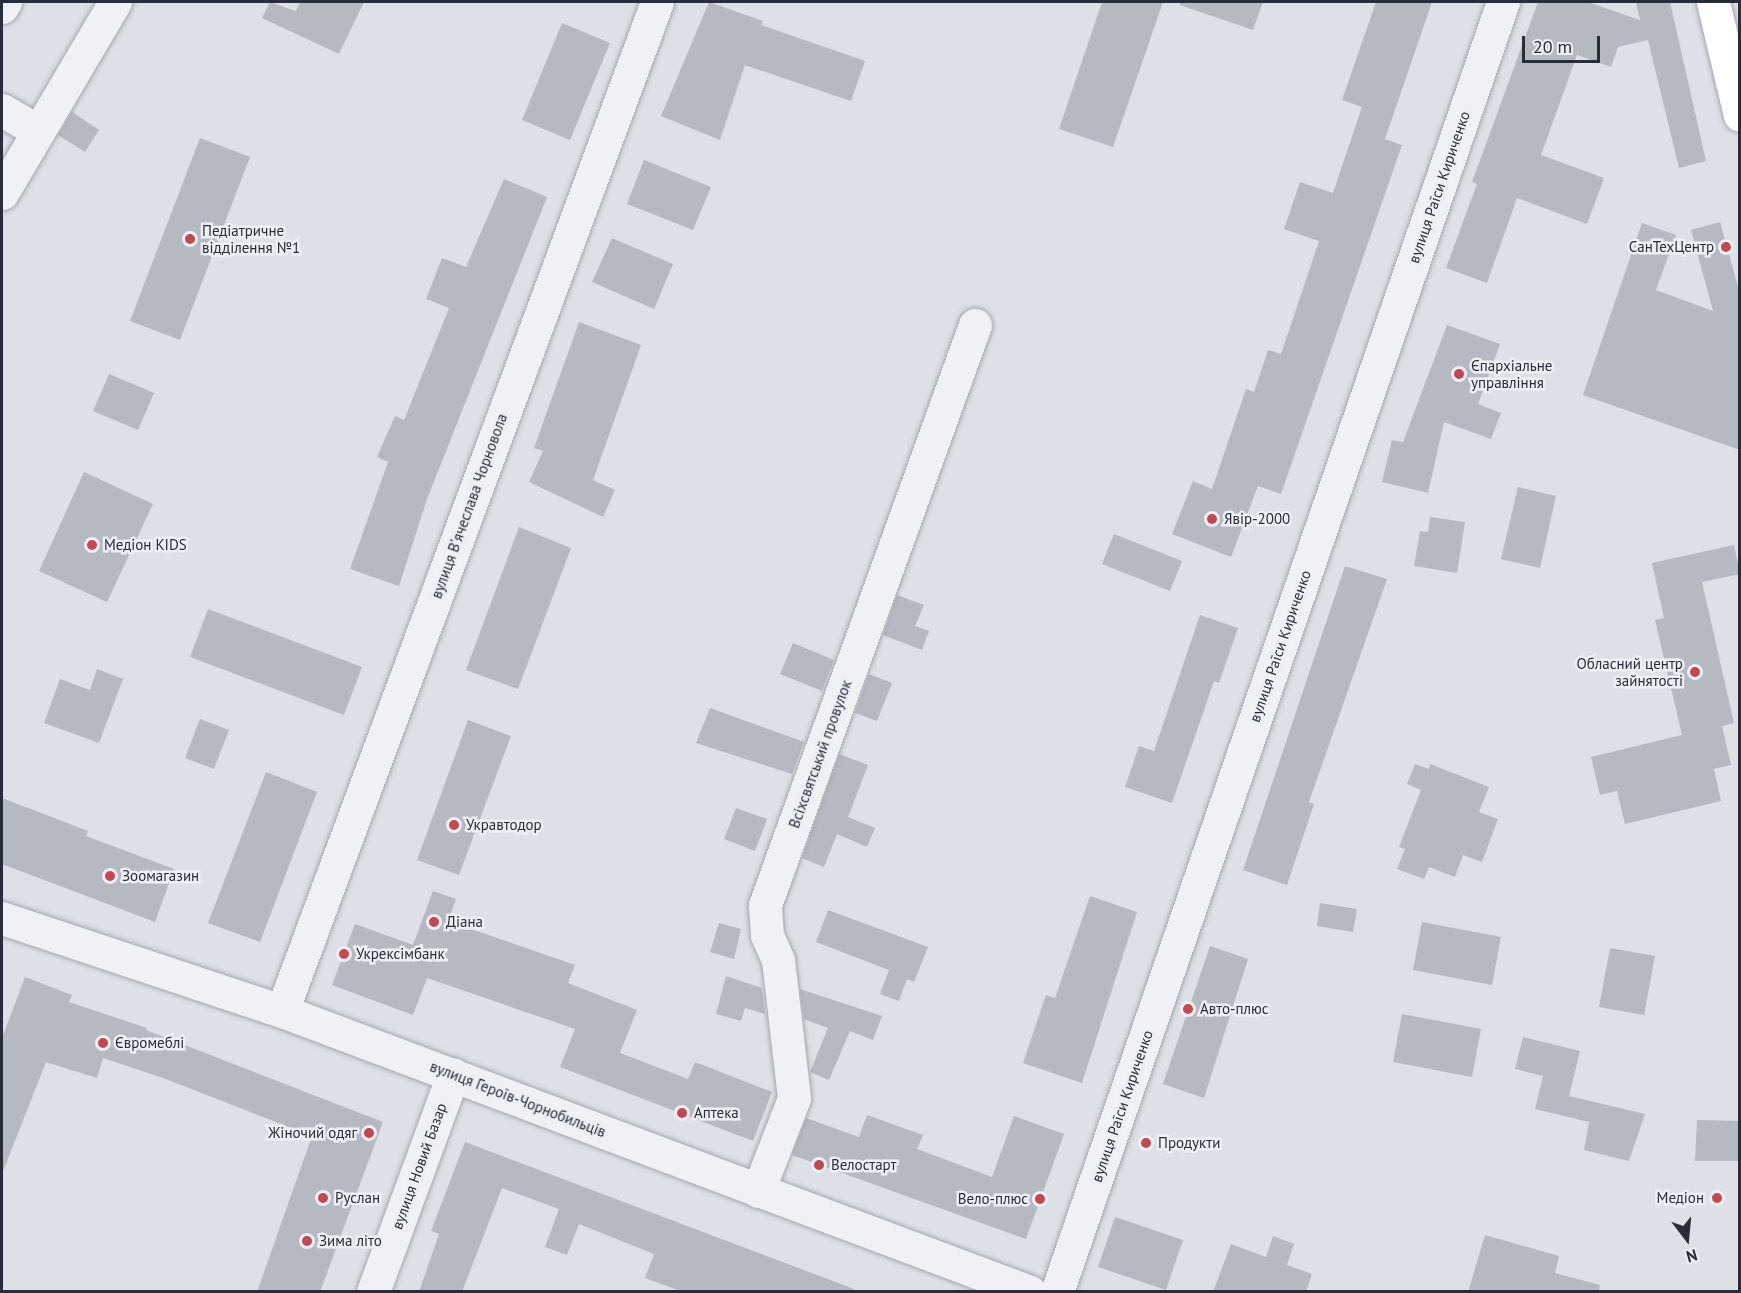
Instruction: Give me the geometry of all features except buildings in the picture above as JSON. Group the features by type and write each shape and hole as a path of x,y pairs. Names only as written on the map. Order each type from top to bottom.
{"main road":[{"path":"1713,2 1740,115"}],"street":[{"path":"2,7 5,2"},
{"path":"2,193 115,2"},
{"name":"вулиця Вʼячеслава Чорновола","path":"282,1011 657,2"},
{"name":"вулиця Раїси Кириченко","path":"1058,1292 1503,2"},
{"path":"2,110 38,131"},
{"name":"Всіхсвятський провулок","path":"758,1191 794,1098 778,960 767,935 765,905 975,325"},
{"name":"вулиця Героїв-Чорнобильців","path":"2,918 282,1011 1030,1292"},
{"name":"вулиця Новий Базар","path":"373,1292 453,1074"}],"place":[{"name":"Педіатричне відділення №1","path":"190,239"},
{"name":"СанТехЦентр","path":"1726,247"},
{"name":"Єпархіальне управління","path":"1459,374"},
{"name":"Явір-2000","path":"1212,519"},
{"name":"Медіон KIDS","path":"92,545"},
{"name":"Обласний центр зайнятості","path":"1695,672"},
{"name":"Укравтодор","path":"454,825"},
{"name":"Зоомагазин","path":"110,876"},
{"name":"Діана","path":"434,922"},
{"name":"Укрексімбанк","path":"344,954"},
{"name":"Авто-плюс","path":"1188,1009"},
{"name":"Євромеблі","path":"103,1043"},
{"name":"Аптека","path":"682,1113"},
{"name":"Жіночий одяг","path":"369,1133"},
{"name":"Продукти","path":"1146,1143"},
{"name":"Велостарт","path":"819,1165"},
{"name":"Руслан","path":"323,1198"},
{"name":"Медіон","path":"1717,1198"},
{"name":"Вело-плюс","path":"1040,1199"},
{"name":"Зима літо","path":"307,1241"}]}
